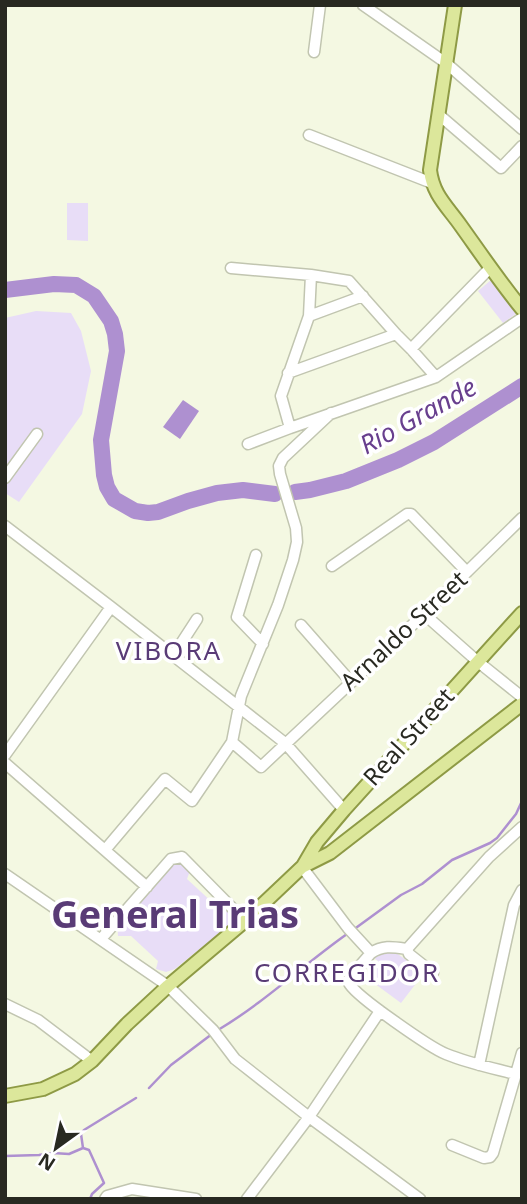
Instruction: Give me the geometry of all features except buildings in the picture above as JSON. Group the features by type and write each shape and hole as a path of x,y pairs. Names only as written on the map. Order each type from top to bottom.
{"main road":[{"path":"455,5 430,170 432,183 438,196 489,269 522,309"},
{"name":"Real Street","path":"302,867 317,842 344,810 522,613"},
{"path":"5,1096 43,1089 75,1074 92,1061 168,986 302,867 330,853 522,704"}],"street":[{"path":"314,52 320,5"},
{"path":"363,5 446,63 522,129"},
{"path":"438,114 500,168 522,146"},
{"path":"309,135 432,183"},
{"path":"231,268 349,281 436,377"},
{"path":"411,349 489,269"},
{"path":"290,428 281,396 309,316 311,275"},
{"path":"309,316 363,296"},
{"path":"248,444 436,377 522,318"},
{"path":"288,373 396,334"},
{"path":"105,850 165,779 192,801 232,742 242,696 290,571 297,542 296,528 279,466 331,413"},
{"path":"5,478 37,434"},
{"path":"332,566 407,514 411,514 467,572"},
{"name":"Arnaldo Street","path":"232,742 261,767 522,518"},
{"path":"5,526 285,743 344,810"},
{"path":"256,555 237,617 263,643"},
{"path":"5,755 111,607"},
{"path":"424,614 522,697"},
{"path":"173,656 197,619"},
{"path":"301,625 351,682"},
{"path":"5,763 147,887"},
{"path":"407,949 489,857 522,827"},
{"path":"101,939 171,859 182,856 245,920"},
{"path":"302,867 351,932 371,953"},
{"path":"5,874 168,986 213,1030 235,1059 419,1199"},
{"path":"479,1065 514,905 522,890"},
{"path":"407,949 386,946 371,953 350,977 352,989 444,1053 515,1074"},
{"path":"407,949 409,954 433,973"},
{"path":"5,1004 38,1020 92,1061"},
{"path":"247,1199 309,1117 380,1011"},
{"path":"452,1145 484,1158 490,1157 496,1148 522,1053"},
{"path":"105,1199 107,1196 132,1189 196,1199"}],"shaded area":[{"path":"67,203 88,203 88,241 67,240"},
{"path":"491,280 517,313 503,323 478,291"},
{"path":"36,311 71,313 81,331 91,371 82,414 19,502 5,493 5,318"},
{"path":"183,400 199,411 180,439 163,427"},
{"path":"177,861 191,868 187,879 213,903 223,899 235,915 234,921 175,969 166,972 156,969 158,961 131,936 118,936 117,922 172,862"},
{"path":"388,947 424,973 401,1003 367,978 379,962 373,957"}],"waterway":[{"name":"Rio Grande","path":"5,290 54,284 76,285 94,296 111,321 117,351 101,440 104,475 114,499 135,511 148,513 217,493 243,490 275,494"},
{"name":"Rio Grande","path":"295,492 346,481 398,460 434,442 522,386"},
{"path":"353,930 401,895 422,884 452,860 497,838 516,814 522,801"},
{"path":"218,1030 252,1008 347,934"},
{"path":"149,1088 171,1065 212,1034"},
{"path":"83,1148 81,1134 84,1130 136,1098"},
{"path":"5,1156 69,1154 83,1148 89,1150 104,1183 90,1199"}],"district":[{"name":"VIBORA","path":"169,651"},
{"name":"General Trias","path":"175,915"},
{"name":"CORREGIDOR","path":"347,973"}]}
